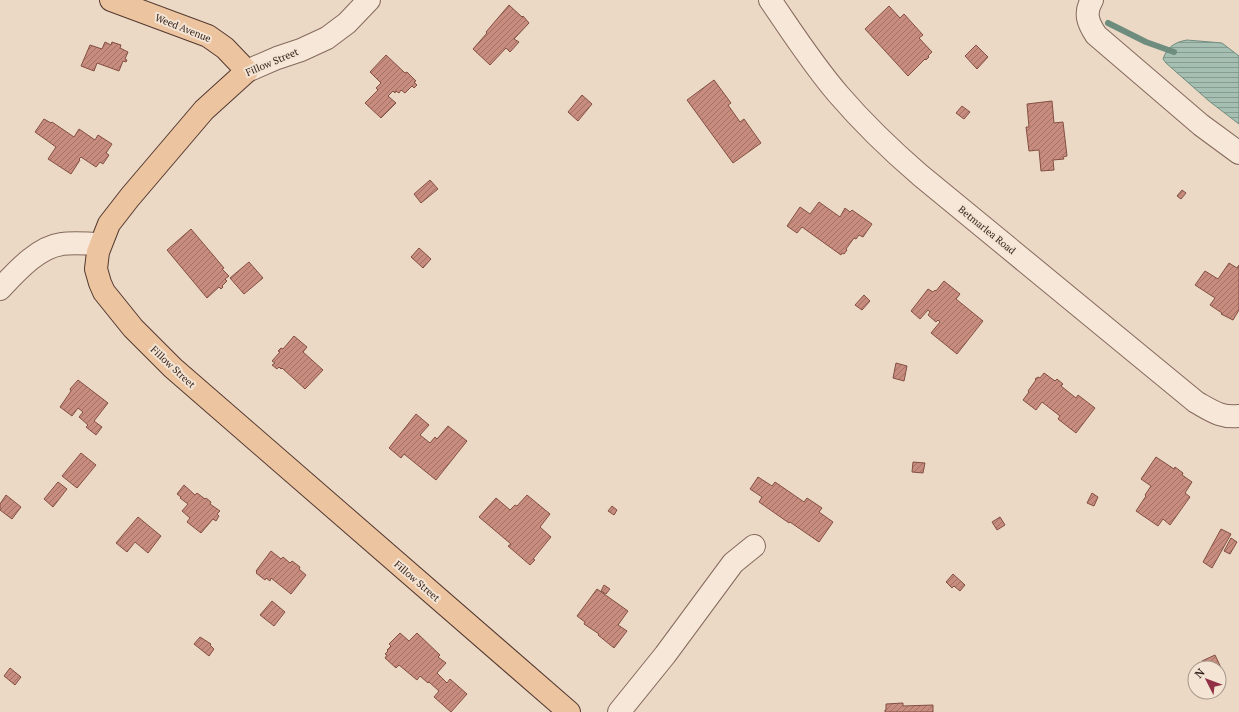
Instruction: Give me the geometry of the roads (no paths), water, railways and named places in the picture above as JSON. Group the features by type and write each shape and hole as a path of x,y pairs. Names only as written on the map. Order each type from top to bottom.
{"main road":[{"name":"Weed Avenue","path":"111,0 208,36 225,48 247,71"},
{"name":"Fillow Street","path":"247,71 204,110 109,224 100,244 96,269 104,292 133,328 184,378 569,712"}],"street":[{"name":"Fillow Street","path":"247,71 327,38 348,23 369,0"},
{"name":"Betmarlea Road","path":"770,0 810,59 839,95 882,141 920,175 1196,402 1216,414 1228,417 1239,416"},
{"path":"1092,0 1089,6 1089,25 1096,35 1201,125 1239,154"},
{"path":"0,289 26,263 38,254 55,245 64,243 100,244"},
{"path":"619,712 665,655 733,563 754,546"}],"waterway":[{"path":"1108,23 1146,42 1174,52"}]}
